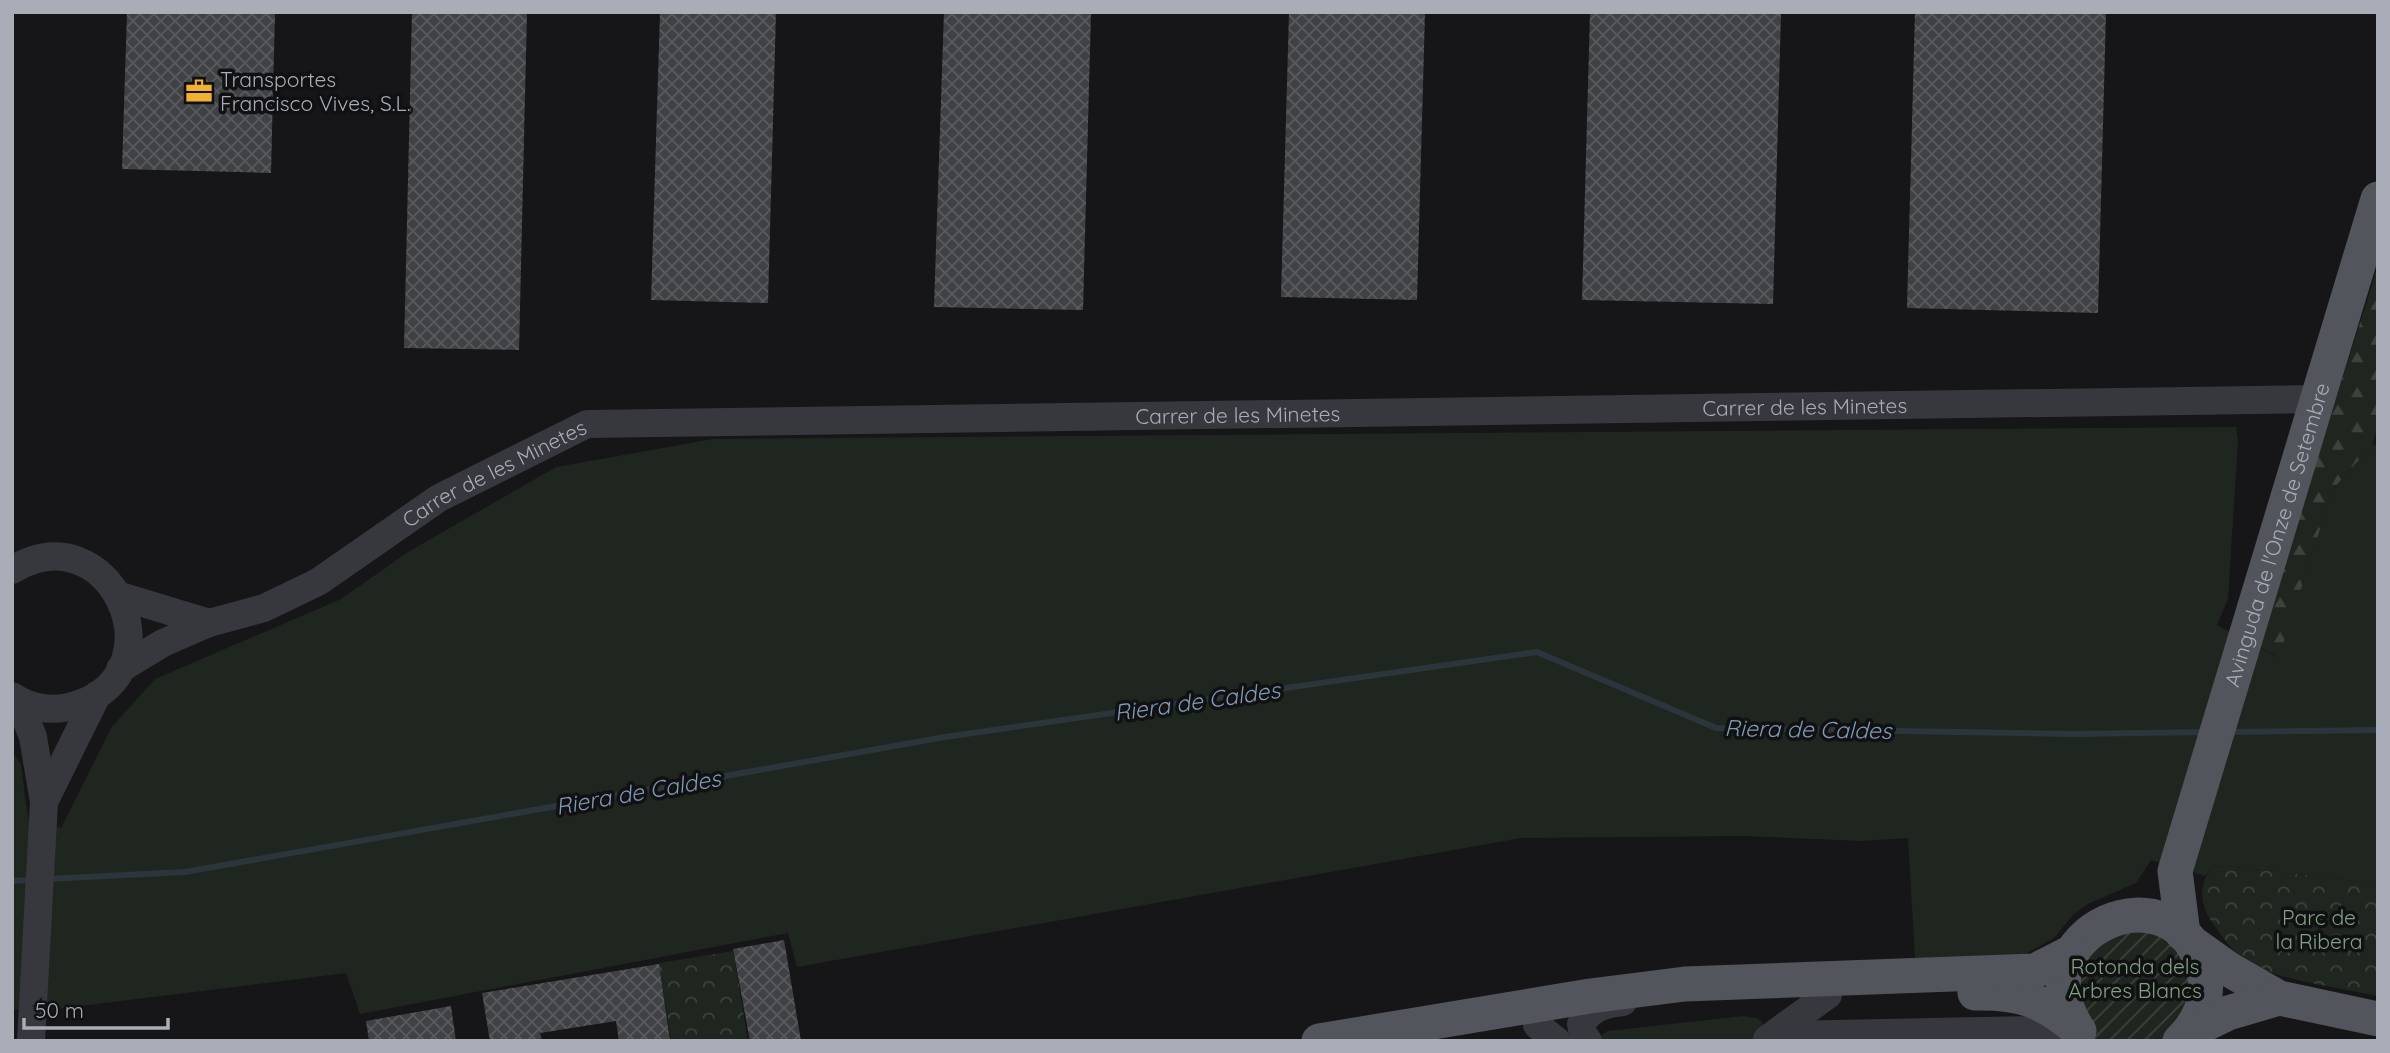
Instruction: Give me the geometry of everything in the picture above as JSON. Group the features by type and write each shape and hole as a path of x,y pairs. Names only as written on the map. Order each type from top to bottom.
{"main road":[{"name":"Avinguda de l'Onze de Setembre","path":"2188,938 2175,871 2378,199"},
{"path":"2126,916 2175,871"},
{"path":"2085,1037 2068,1011 2064,991 2065,971 2072,952 2089,932 2100,924 2126,916 2150,917 2173,926 2230,970 2278,998 2378,1019"},
{"path":"2184,1036 2199,1016 2205,998 2206,979 2201,960 2188,938"},
{"path":"1319,1041 1590,996 1685,984 2035,971 2072,952"},
{"path":"1447,1041 1547,1033 1697,1003 1819,995 2006,992 2046,1005 2085,1037"},
{"path":"2184,1036 2228,1013 2278,998"}],"street":[{"name":"Carrer de les Minetes","path":"120,669 163,643 209,622 264,608 318,582 439,498 587,424 2318,399"},
{"path":"12,570 31,561 49,557 73,560 105,577 120,596 128,620 129,633 120,669 97,695 44,811"},
{"path":"120,596 209,622"},
{"path":"16,699 32,706 59,709 85,702 97,695"},
{"path":"16,699 33,737 44,811 31,1041"},
{"path":"1735,982 1750,990 1786,989 1819,995"},
{"path":"1585,1027 1594,1008 1663,996 1685,984"},
{"path":"1765,1041 1819,995"},
{"path":"1782,1041 1798,1035 1834,1034 2085,1037"}],"green space":[{"path":"2378,266 2378,426 2372,445 2333,489 2279,657 2258,646"},
{"path":"2236,427 2238,440 2228,599 2217,625 2278,657 2333,489 2372,445 2378,446 2378,884 2226,866 2212,867 2205,876 2151,860 2136,883 2088,904 2074,914 2054,938 2022,956 1915,959 1908,838 1862,841 1744,836 1521,838 797,967 788,933 360,1014 346,973 56,1009 12,1009 12,752 21,764 28,819 61,828 111,728 155,679 341,599 408,552 556,467 713,439"},
{"name":"Parc de la Ribera","path":"2226,866 2378,884 2378,996 2288,977 2243,959 2212,922 2203,901 2203,887 2212,867"},
{"name":"Rotonda dels Arbres Blancs","path":"2126,916 2201,960 2180,1041 2089,1041 2072,952"},
{"path":"733,951 748,1041 671,1041 659,963"},
{"path":"1743,1016 1757,1018 1762,1022 1761,1030 1752,1041 1601,1041 1601,1036 1607,1031"}],"building":[{"name":"Transportes Francisco Vives, S.L.","path":"127,12 275,12 271,173 122,169"},
{"path":"412,12 527,12 519,350 404,348"},
{"path":"660,12 776,12 768,303 651,300"},
{"path":"944,12 1091,12 1083,310 934,307"},
{"path":"1289,12 1425,12 1417,300 1281,297"},
{"path":"1590,12 1781,12 1773,304 1582,300"},
{"path":"1915,12 2106,12 2098,313 1907,308"},
{"path":"784,940 801,1041 750,1041 733,949"},
{"path":"659,964 670,1041 619,1041 616,1021 540,1033 542,1041 490,1041 482,993"},
{"path":"451,1006 456,1041 369,1041 366,1021"}],"waterway":[{"name":"Riera de Caldes","path":"46,879 185,872 945,737 1537,652 1716,728 2073,734 2206,732"},
{"name":"Riera de Caldes","path":"2228,732 2378,730"},
{"name":"Riera de Caldes","path":"12,881 31,880"}],"place":[{"name":"Transportes Francisco Vives, S.L.","path":"199,91"}]}
